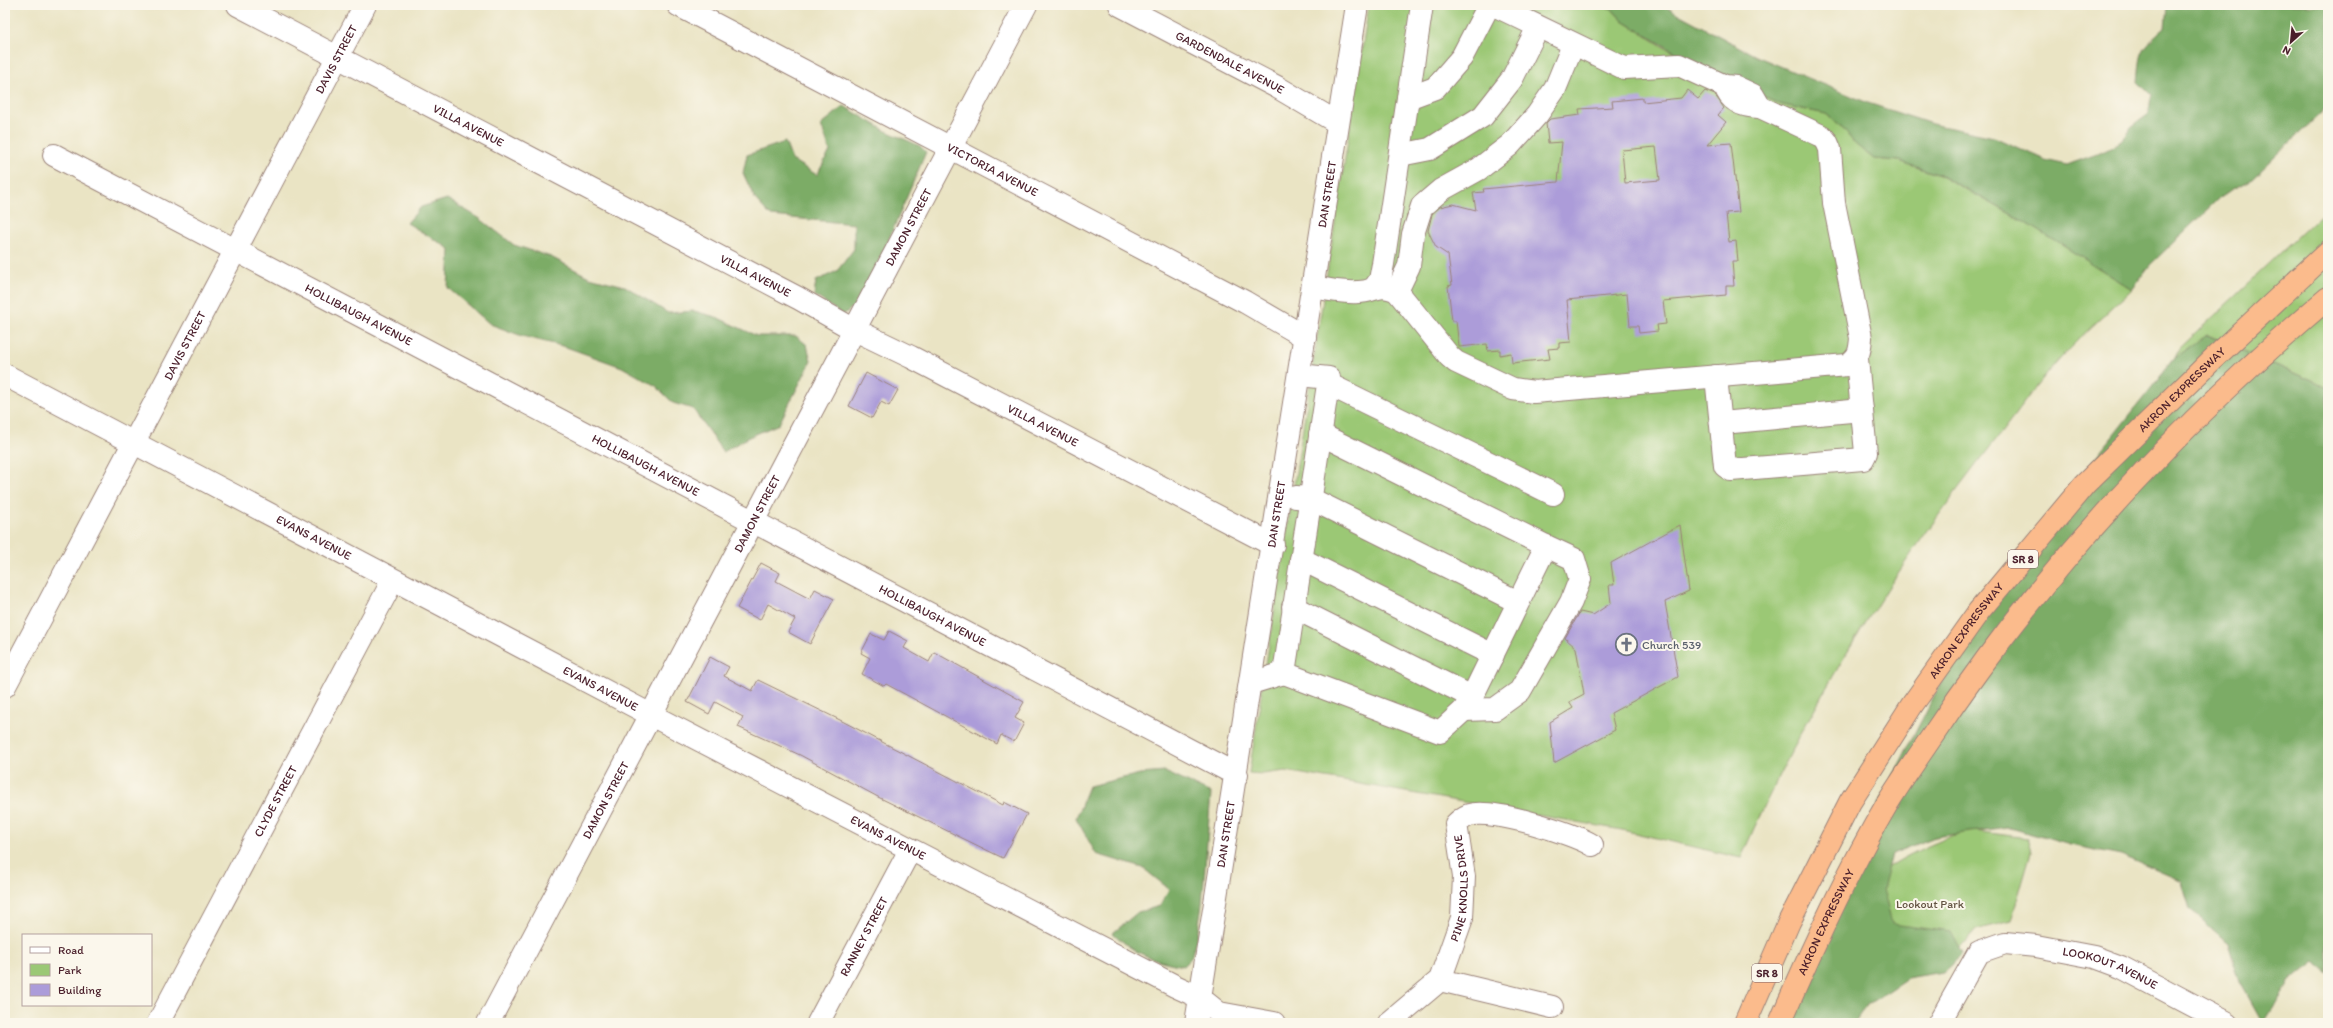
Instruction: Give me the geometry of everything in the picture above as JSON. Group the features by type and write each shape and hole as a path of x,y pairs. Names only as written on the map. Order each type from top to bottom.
{"highway":[{"name":"AKRON EXPRESSWAY","path":"1745,1023 1789,922 1850,802 1912,705 1979,611 2085,484 2213,359 2328,252"},
{"name":"AKRON EXPRESSWAY","path":"1780,1023 1818,934 1887,804 1958,696 2036,593 2149,466 2276,343 2328,298"}],"street":[{"name":"VILLA AVENUE","path":"238,5 798,298 853,330 918,361 1273,545"},
{"name":"DAVIS STREET","path":"5,686 365,5"},
{"name":"VICTORIA AVENUE","path":"678,5 1245,302 1305,337"},
{"name":"DAMON STREET","path":"488,1023 1026,5"},
{"name":"GARDENDALE AVENUE","path":"1120,5 1277,87 1338,123"},
{"name":"DAN STREET","path":"1196,1023 1199,997 1237,775 1314,287 1338,123 1358,5"},
{"path":"1375,287 1380,280 1383,264 1422,5"},
{"path":"1408,98 1435,88 1462,57 1489,5"},
{"path":"1494,5 1573,45 1624,68 1679,65 1725,86 1727,94 1737,102 1747,107 1760,107 1822,136 1830,149 1834,203 1861,338 1860,351 1857,359 1866,452 1863,459 1731,470 1725,466 1722,423 1716,376"},
{"path":"1400,155 1430,149 1483,116 1512,79 1538,27"},
{"path":"1397,291 1409,266 1414,234 1422,206 1441,190 1480,169 1510,145 1538,115 1555,89 1573,45"},
{"name":"HOLLIBAUGH AVENUE","path":"54,155 236,251 308,286 1237,775"},
{"path":"1314,287 1345,292 1361,292 1375,287 1386,286 1397,291 1450,357 1477,372 1522,392 1847,365 1857,359"},
{"name":"EVANS AVENUE","path":"5,375 910,850 1154,976 1199,997"},
{"path":"1284,673 1309,498 1329,378 1299,375"},
{"path":"1328,384 1553,494"},
{"path":"1722,423 1862,410"},
{"path":"1293,607 1468,703 1495,709 1520,691 1570,602 1580,579 1574,559 1320,434"},
{"path":"1280,496 1309,498 1518,602"},
{"path":"1251,683 1284,673 1440,732 1468,703 1546,546"},
{"path":"1301,559 1492,655"},
{"name":"CLYDE STREET","path":"158,1023 394,580"},
{"name":"PINE KNOLLS DRIVE","path":"1440,980 1462,918 1464,877 1456,824 1470,815 1493,816 1553,828 1592,845"},
{"name":"RANNEY STREET","path":"818,1023 910,850"},
{"name":"LOOKOUT AVENUE","path":"1939,1023 1978,952 2006,943 2094,957 2121,967 2227,1023"},
{"path":"1389,1023 1440,980 1552,1007"},
{"path":"1199,997 1219,1013 1274,1023"}],"green space":[{"path":"1369,5 1588,5 1611,8 1623,21 1664,47 1779,104 1826,114 1840,125 1855,144 1874,159 1899,161 1942,176 2025,222 2132,289 2078,339 2052,367 1921,539 1854,641 1823,694 1793,748 1766,802 1741,858 1622,830 1286,771 1263,774 1249,773"},
{"path":"1588,5 1662,5 1756,56 1868,103 1932,124 1994,137 2045,160 2067,165 2112,147 2126,136 2131,127 2149,114 2151,95 2138,82 2141,56 2146,46 2165,28 2167,5 2328,5 2328,106 2251,180 2222,195 2150,265 2132,289 2025,222 1943,176 1899,161 1874,159 1855,144 1840,125 1826,114 1779,104 1702,68 1623,21 1611,8"},
{"path":"844,106 886,131 920,146 926,152 886,246 856,305 843,315 814,295 816,281 837,271 854,249 854,224 771,216 755,199 743,173 747,155 785,142 792,160 817,175 830,151 821,125"},
{"path":"447,199 479,218 514,245 551,257 589,277 625,286 668,313 694,311 716,317 757,336 796,336 807,345 811,361 779,424 749,437 723,452 693,409 673,403 656,386 622,367 566,347 522,336 490,324 448,288 450,249 407,223 421,207"},
{"path":"2328,208 2328,388 2208,335 2175,358 2179,349"},
{"path":"2207,335 2328,388 2328,974 2314,961 2290,981 2263,1023 2240,982 2228,943 2190,909 2182,881 2121,855 2070,845 2007,827 1935,837 1892,854 1883,889 1892,924 1951,932 1963,954 1943,972 1907,978 1867,1005 1854,1023 1777,1023 1878,806 1939,686 2040,534 2098,455 2175,358"},
{"path":"1165,772 1211,793 1202,904 1197,936 1191,958 1183,966 1145,956 1130,947 1113,933 1138,912 1160,906 1169,889 1143,868 1096,854 1076,818 1089,786 1140,774"},
{"name":"Lookout Park","path":"1967,830 2027,838 2031,852 2011,921 1976,930 1948,962 1857,908 1869,886 1888,868 1900,860 1928,846"}],"building":[{"path":"1687,90 1698,99 1705,91 1715,95 1724,108 1718,115 1726,122 1707,145 1731,143 1739,212 1726,213 1729,242 1736,241 1738,261 1732,261 1734,286 1726,286 1726,295 1663,301 1666,324 1657,325 1658,331 1639,333 1638,326 1630,326 1627,294 1567,300 1571,342 1559,343 1559,348 1548,349 1550,359 1512,363 1511,353 1500,355 1500,350 1488,351 1487,344 1459,347 1456,321 1452,321 1448,286 1452,285 1448,255 1436,247 1428,231 1432,214 1440,207 1453,204 1476,210 1473,193 1484,192 1483,189 1558,182 1562,142 1548,143 1546,123 1550,119 1580,115 1579,109 1613,107 1612,101 1643,98 1643,102 1681,98","holes":["1656,147 1660,180 1625,183 1622,150"]},
{"path":"866,373 898,390 889,406 881,402 872,418 849,406"},
{"name":"Church 539","path":"1680,525 1689,591 1665,602 1678,677 1611,713 1615,730 1554,763 1550,722 1573,708 1569,702 1584,694 1576,648 1565,638 1580,612 1593,615 1611,603 1609,585 1614,585 1611,563"},
{"path":"761,563 780,573 776,581 810,599 815,589 834,599 810,644 788,632 795,619 768,604 760,620 737,608"},
{"path":"889,631 908,641 904,648 929,662 934,652 1024,702 1015,718 1024,723 1014,742 1001,735 997,744 886,684 884,686 862,674 870,658 861,653 871,634 884,640"},
{"path":"710,657 729,667 724,676 752,691 758,680 840,720 1003,805 1004,802 1027,814 1003,858 878,797 800,755 738,727 743,717 715,702 709,714 687,702"}],"place":[{"name":"Church 539","path":"1626,645"}]}
